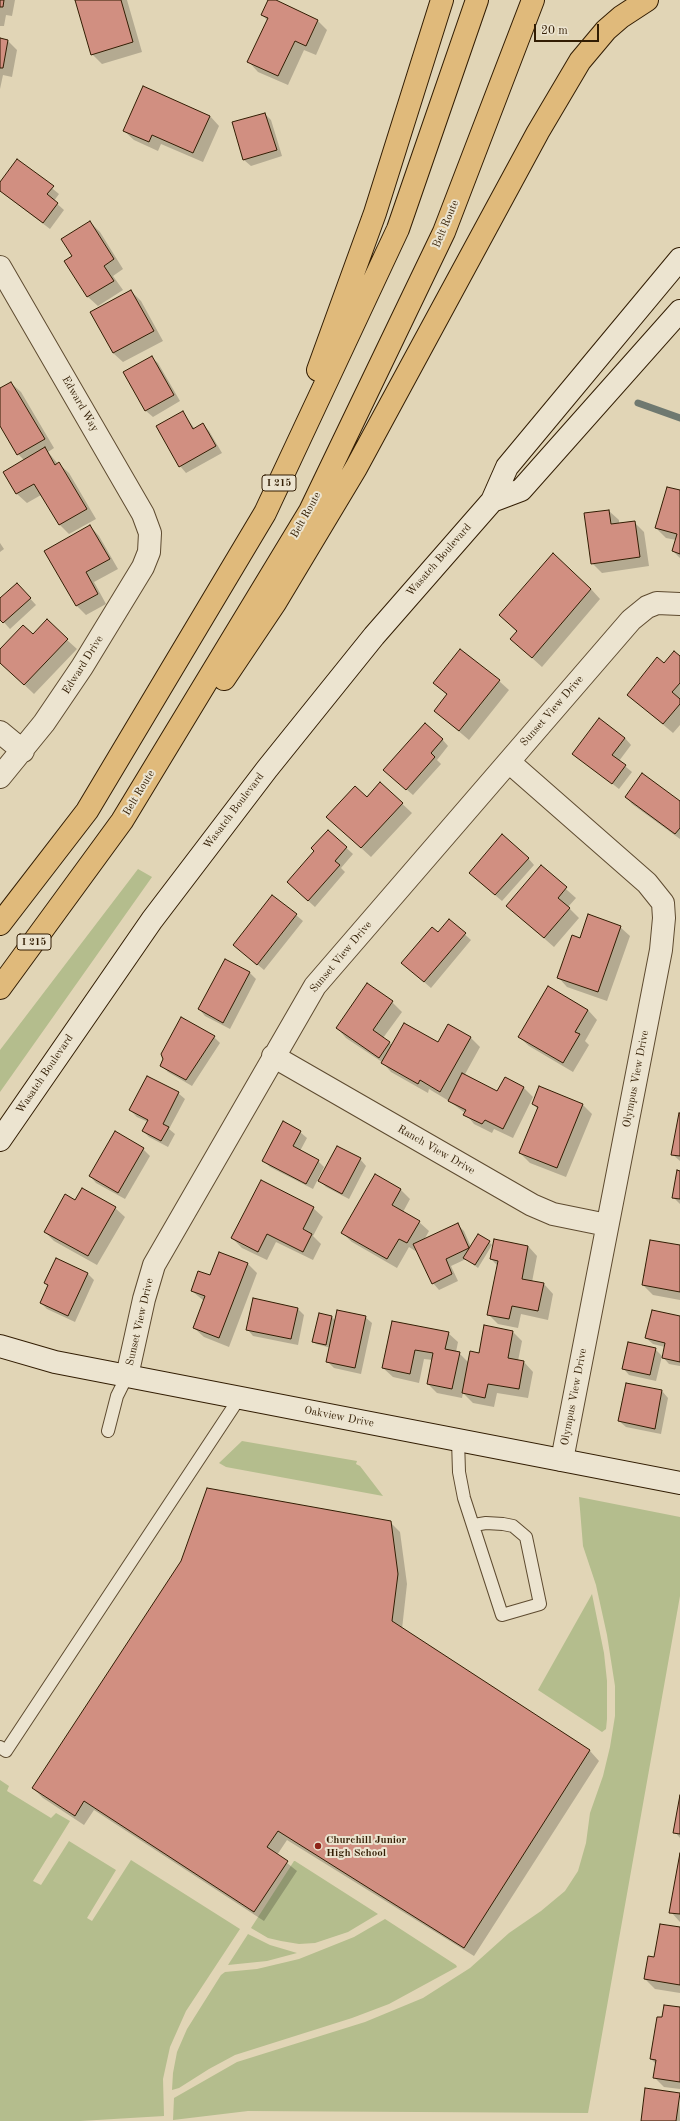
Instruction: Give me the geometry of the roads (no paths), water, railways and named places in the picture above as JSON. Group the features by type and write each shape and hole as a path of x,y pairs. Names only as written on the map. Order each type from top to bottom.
{"highway":[{"path":"265,513 375,213 442,0"},
{"name":"I 215","path":"0,924 87,811 265,513 398,229 477,0"},
{"name":"Belt Route","path":"0,988 122,821 310,511 444,232 533,0"},
{"path":"122,821 226,677 318,534 356,468 531,146 580,61 606,30 621,17 647,0"}],"street":[{"name":"Wasatch Boulevard","path":"0,1140 152,920 267,769 379,630 492,501 507,467 680,259"},
{"name":"Edward Way","path":"0,267 143,514 150,533 150,544"},
{"name":"Wasatch Boulevard","path":"492,501 521,490 680,311"},
{"name":"Edward Drive","path":"0,777 44,723 82,667 143,567 150,544"},
{"name":"Sunset View Drive","path":"127,1376 144,1299 154,1264 273,1056 315,986 631,620 647,607 656,603 680,604"},
{"path":"0,732 22,751"},
{"name":"Olympus View Drive","path":"509,762 643,879 663,903 664,918 661,950 562,1460"},
{"name":"Ranch View Drive","path":"273,1056 532,1205 553,1214 607,1225"},
{"name":"Oakview Drive","path":"0,1346 55,1362 680,1483"}],"lane":[{"path":"108,1431 117,1396 127,1376"},
{"path":"0,1747 6,1751 240,1398"},
{"path":"458,1440 459,1472 464,1498 502,1615 540,1604 526,1537 513,1526 486,1522 474,1525"}],"waterway":[{"path":"638,403 680,418"}],"place":[{"name":"Churchill Junior High School","path":"318,1846"}]}
